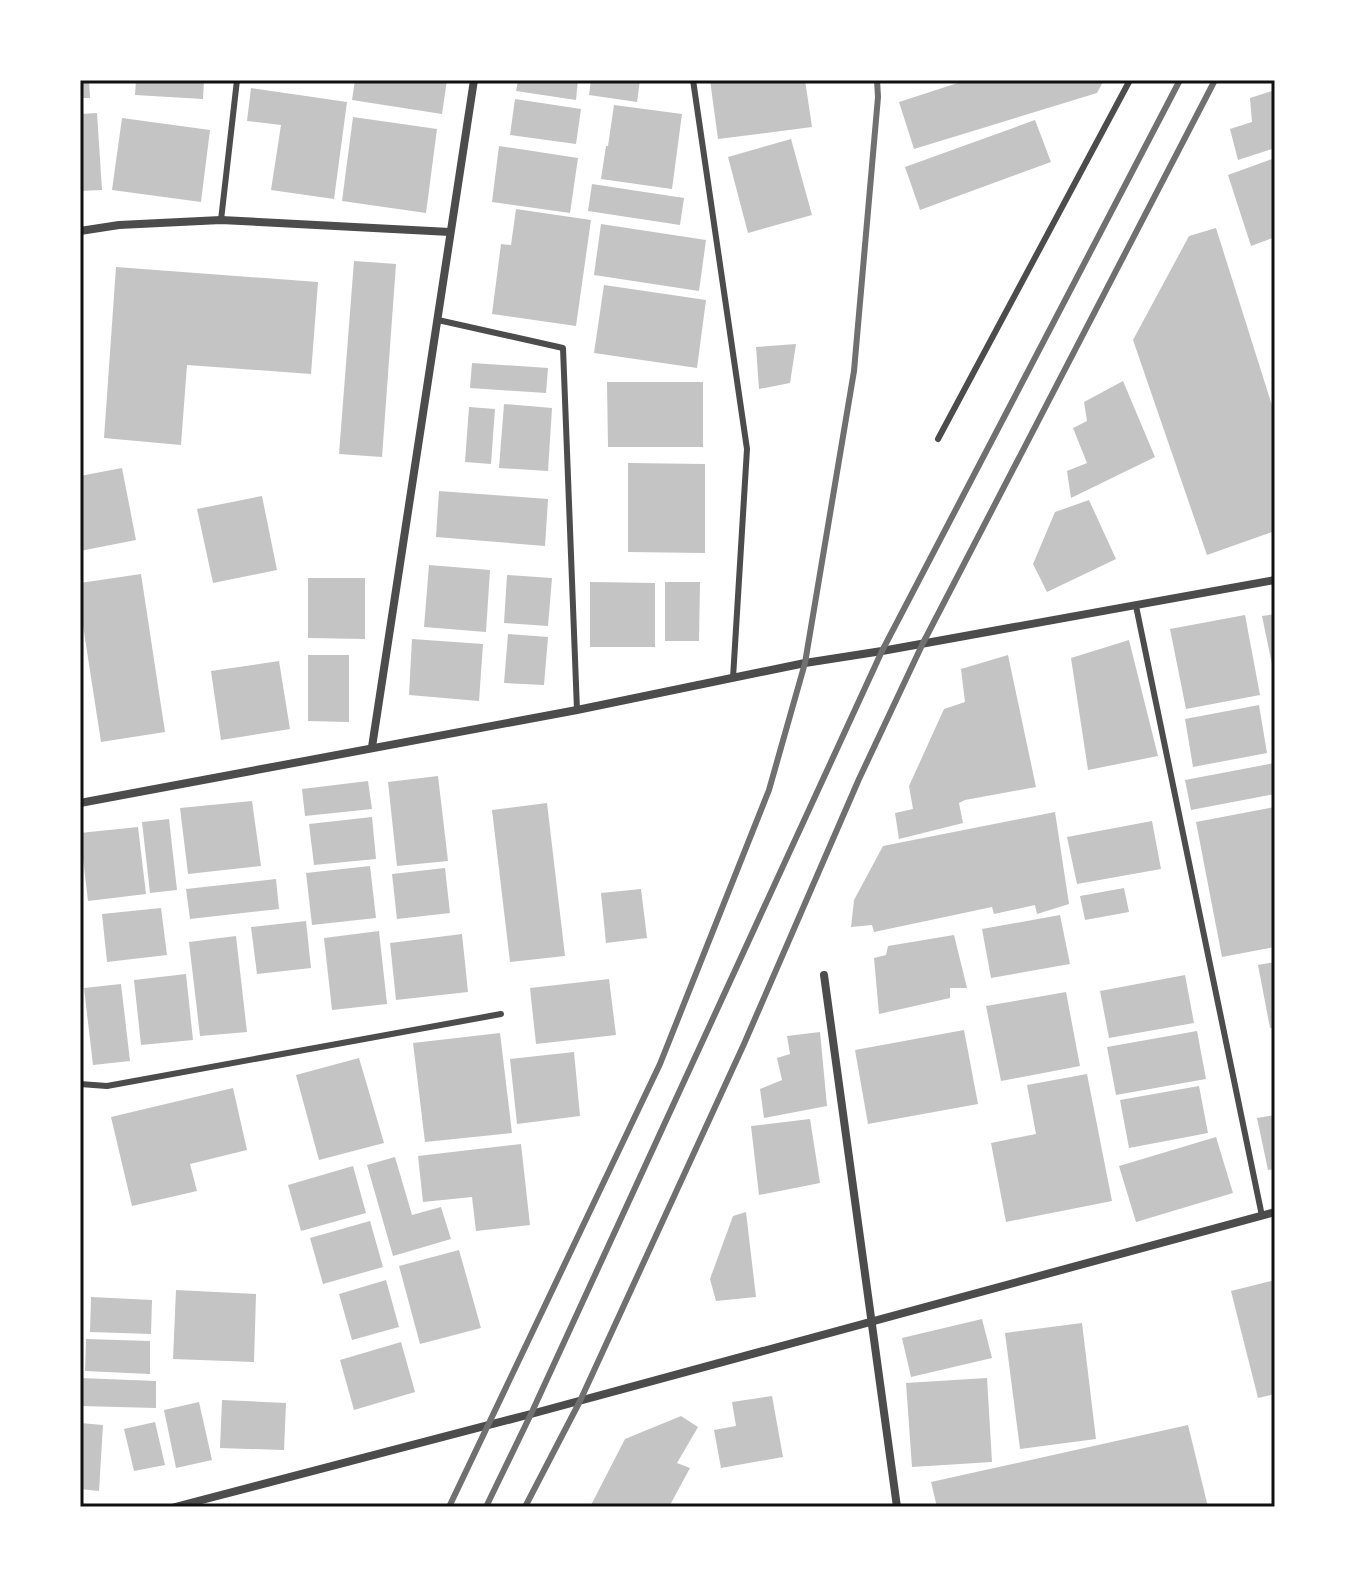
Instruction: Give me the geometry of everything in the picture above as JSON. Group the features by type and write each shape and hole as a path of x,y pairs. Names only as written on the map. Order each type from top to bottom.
{"street":[{"path":"372,747 474,80"},
{"path":"80,231 119,225 221,220 450,232"},
{"path":"80,803 577,710 805,663 1275,580"},
{"path":"824,975 897,1507"},
{"path":"175,1507 1275,1212"}],"lane":[{"path":"221,220 237,80"},
{"path":"693,80 747,449 733,678"},
{"path":"938,439 1130,80"},
{"path":"438,320 563,348 577,710"},
{"path":"1136,606 1262,1216"},
{"path":"80,1084 107,1086 501,1014"}],"building":[{"path":"80,80 89,80 90,98 80,98"},
{"path":"136,80 204,80 203,99 135,95"},
{"path":"355,80 447,80 442,114 352,100"},
{"path":"518,80 578,80 576,100 516,91"},
{"path":"591,80 640,80 637,102 589,95"},
{"path":"710,80 805,80 812,127 718,139"},
{"path":"967,80 1104,80 1097,93 914,149 899,102"},
{"path":"251,88 347,102 334,199 271,190 281,125 247,121"},
{"path":"1275,90 1275,148 1238,160 1230,129 1252,122 1250,98"},
{"path":"515,99 581,109 576,144 510,135"},
{"path":"614,105 682,114 672,189 601,179"},
{"path":"97,113 102,190 80,191 80,114"},
{"path":"353,117 437,129 426,213 342,201"},
{"path":"122,118 210,130 201,202 112,190"},
{"path":"1035,120 1051,162 920,210 905,167"},
{"path":"791,139 812,215 748,233 728,157"},
{"path":"499,146 578,158 570,213 492,202"},
{"path":"1275,158 1275,237 1251,246 1228,175"},
{"path":"592,184 684,198 680,225 588,211"},
{"path":"516,209 591,220 576,326 492,314 501,244 511,245"},
{"path":"601,224 706,240 699,291 594,275"},
{"path":"1216,228 1275,415 1275,531 1207,555 1133,340 1189,236"},
{"path":"354,261 396,264 382,457 339,454"},
{"path":"116,267 318,282 311,374 187,365 181,445 104,438"},
{"path":"604,285 706,300 697,368 594,353"},
{"path":"796,344 790,383 759,389 756,347"},
{"path":"472,363 548,368 546,393 470,388"},
{"path":"1123,381 1155,457 1071,498 1067,471 1087,463 1073,428 1087,421 1084,402"},
{"path":"607,382 703,382 703,447 608,447"},
{"path":"504,404 552,408 548,471 499,468"},
{"path":"469,407 495,409 491,464 465,462"},
{"path":"628,463 705,464 705,553 628,552"},
{"path":"122,468 136,540 80,551 80,476"},
{"path":"439,491 548,499 545,546 436,537"},
{"path":"262,496 277,570 213,583 197,509"},
{"path":"1089,500 1116,559 1047,592 1033,564 1055,512"},
{"path":"429,565 490,570 486,632 424,627"},
{"path":"141,574 165,732 101,742 80,606 80,583"},
{"path":"507,575 552,578 548,626 504,623"},
{"path":"308,578 365,578 365,639 308,638"},
{"path":"590,582 655,583 655,647 590,647"},
{"path":"665,582 700,582 699,641 665,641"},
{"path":"1275,614 1275,674 1274,674 1262,616"},
{"path":"1245,615 1260,695 1186,709 1170,629"},
{"path":"508,634 548,637 544,685 504,683"},
{"path":"412,639 483,644 479,701 409,695"},
{"path":"1129,640 1158,756 1088,770 1071,658"},
{"path":"308,655 349,655 349,722 308,721"},
{"path":"1008,655 1036,787 965,800 959,803 963,823 899,839 895,813 913,809 909,786 944,709 965,702 961,669"},
{"path":"279,661 290,729 221,740 211,671"},
{"path":"1259,705 1267,753 1193,767 1185,719"},
{"path":"1274,763 1275,794 1191,810 1185,780"},
{"path":"438,776 448,861 397,866 388,782"},
{"path":"368,781 372,809 305,816 302,789"},
{"path":"252,801 261,866 188,874 180,808"},
{"path":"547,803 565,956 510,962 492,810"},
{"path":"1275,807 1275,947 1222,957 1196,822"},
{"path":"1055,812 1069,904 1037,914 1035,905 994,914 992,907 874,932 872,925 851,927 854,900 883,846"},
{"path":"372,817 376,859 314,865 309,824"},
{"path":"169,819 177,890 150,893 142,822"},
{"path":"1152,821 1161,869 1077,884 1067,837"},
{"path":"138,827 146,894 88,901 80,833"},
{"path":"370,866 376,918 312,925 306,873"},
{"path":"445,868 450,913 397,919 392,874"},
{"path":"276,879 279,909 190,919 186,889"},
{"path":"1124,888 1129,912 1085,920 1080,896"},
{"path":"641,889 647,938 606,943 601,893"},
{"path":"161,908 167,955 107,962 102,914"},
{"path":"1060,915 1070,964 991,978 982,929"},
{"path":"306,921 311,968 257,974 251,927"},
{"path":"379,931 387,1004 332,1010 324,938"},
{"path":"462,934 468,992 396,1000 390,943"},
{"path":"954,935 967,988 950,988 950,998 879,1014 874,958 886,955 888,946"},
{"path":"236,936 247,1032 200,1036 189,942"},
{"path":"1275,962 1275,1027 1270,1028 1258,965"},
{"path":"186,974 193,1040 141,1045 134,980"},
{"path":"1185,975 1194,1023 1109,1038 1100,991"},
{"path":"609,979 616,1035 536,1044 530,988"},
{"path":"121,984 130,1061 93,1065 84,988"},
{"path":"1066,992 1080,1066 1001,1081 986,1006"},
{"path":"964,1030 978,1104 868,1124 855,1050"},
{"path":"1197,1031 1206,1079 1116,1095 1107,1047"},
{"path":"820,1032 827,1106 764,1118 760,1089 782,1080 777,1058 790,1054 787,1036"},
{"path":"500,1033 512,1133 425,1142 413,1043"},
{"path":"574,1052 580,1116 517,1124 510,1059"},
{"path":"359,1058 384,1143 319,1160 296,1075"},
{"path":"1087,1074 1112,1201 1006,1222 991,1143 1036,1134 1027,1085"},
{"path":"1199,1086 1208,1133 1129,1148 1120,1100"},
{"path":"233,1088 247,1150 190,1164 197,1191 132,1206 111,1117"},
{"path":"1275,1115 1275,1169 1268,1170 1257,1118"},
{"path":"810,1119 820,1183 759,1195 751,1126"},
{"path":"1216,1137 1233,1193 1136,1222 1119,1166"},
{"path":"521,1144 530,1225 476,1231 472,1197 423,1202 418,1156"},
{"path":"395,1157 412,1215 441,1207 451,1239 393,1256 367,1165"},
{"path":"353,1166 366,1213 301,1231 288,1185"},
{"path":"746,1212 756,1297 716,1301 710,1279 733,1216"},
{"path":"370,1221 383,1267 323,1284 310,1238"},
{"path":"459,1250 481,1328 420,1344 399,1266"},
{"path":"386,1280 399,1327 352,1340 339,1294"},
{"path":"1275,1280 1275,1394 1258,1398 1231,1291"},
{"path":"176,1290 256,1294 254,1362 173,1359"},
{"path":"91,1297 152,1300 151,1334 90,1332"},
{"path":"982,1319 992,1358 911,1377 902,1338"},
{"path":"1082,1323 1096,1439 1020,1449 1005,1333"},
{"path":"86,1339 150,1341 150,1374 85,1371"},
{"path":"401,1342 415,1392 354,1410 340,1360"},
{"path":"80,1378 156,1381 156,1408 80,1406"},
{"path":"987,1378 992,1462 912,1467 906,1383"},
{"path":"772,1396 783,1457 721,1468 714,1430 736,1426 732,1402"},
{"path":"222,1400 286,1403 284,1450 220,1448"},
{"path":"199,1402 212,1460 176,1468 164,1410"},
{"path":"681,1416 698,1427 677,1463 690,1468 670,1505 674,1507 590,1507 625,1439"},
{"path":"155,1422 165,1465 134,1471 124,1429"},
{"path":"80,1423 103,1425 99,1491 80,1489"},
{"path":"1188,1425 1208,1507 937,1507 931,1482"}],"railway":[{"path":"449,1507 660,1064 769,790 805,663 854,371 877,80"},
{"path":"486,1507 882,651 1180,80"},
{"path":"525,1507 580,1401 923,643 1215,80"}]}
